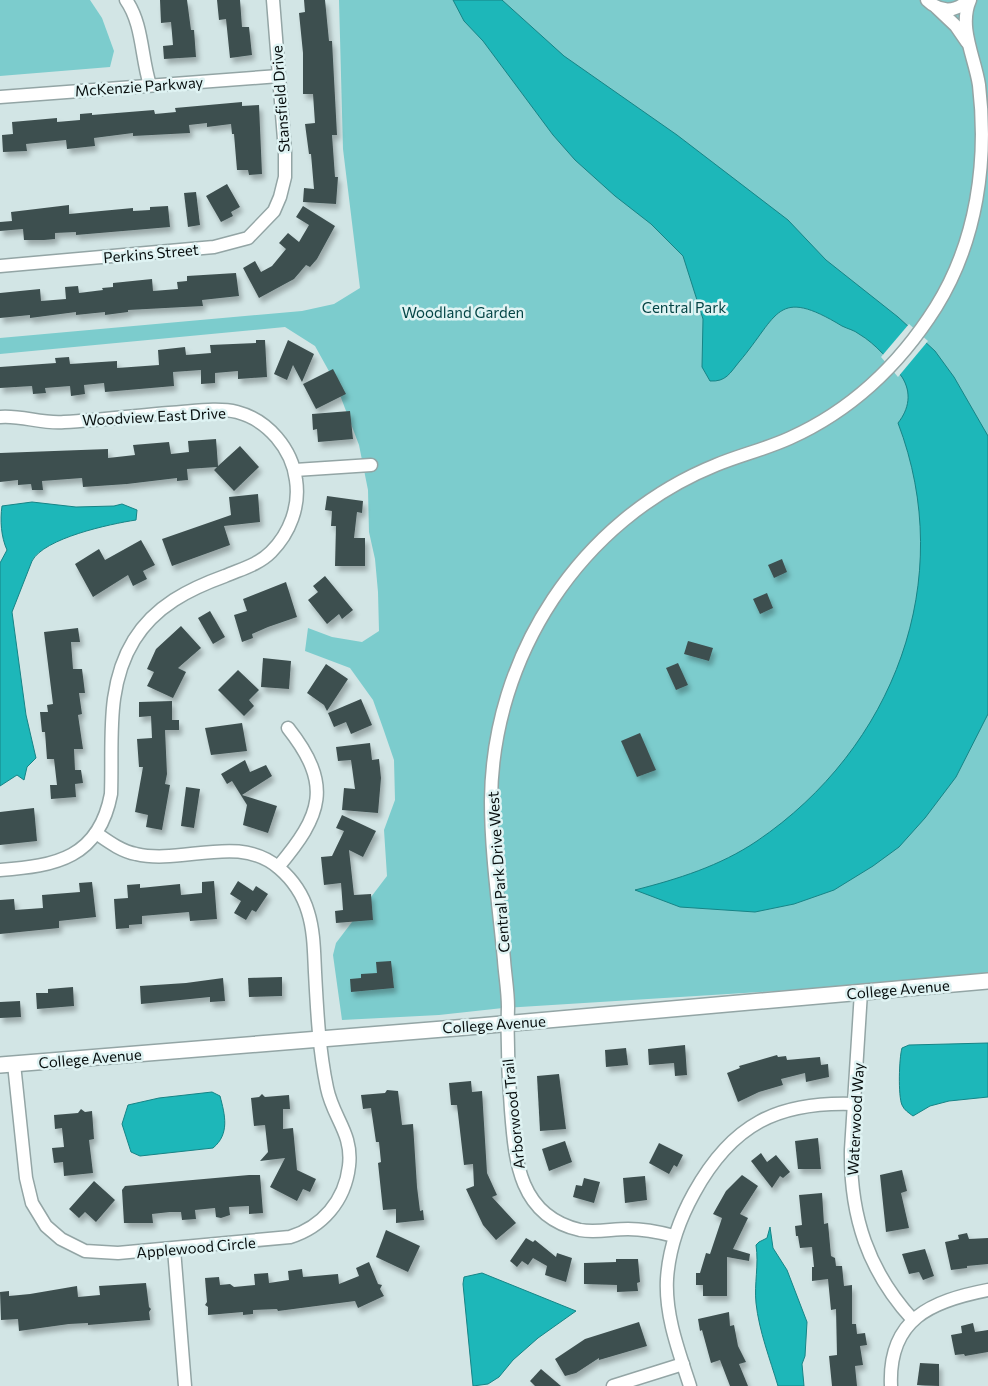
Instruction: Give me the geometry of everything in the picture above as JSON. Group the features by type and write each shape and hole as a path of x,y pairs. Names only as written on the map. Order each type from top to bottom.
{"main road":[{"name":"College Avenue","path":"7,1064 988,981"}],"street":[{"path":"126,0 132,9 138,27 144,64 150,85"},
{"name":"Stansfield Drive","path":"273,0 285,152 285,177 280,197"},
{"path":"932,4 946,10 957,8 969,0"},
{"name":"Central Park Drive West","path":"507,1023 508,998 492,819 492,778 496,742 504,702 522,654 539,619 560,587 582,560 613,529 646,503 702,471 804,431 828,418 865,391 899,357 932,312 962,253 976,205 980,178 982,110 978,81 968,44 966,11 969,0"},
{"name":"Central Park Drive West","path":"932,4 956,26 968,44"},
{"name":"McKenzie Parkway","path":"0,97 278,76"},
{"name":"Perkins Street","path":"0,266 214,247 233,243 248,238 274,211 280,197"},
{"name":"Woodview East Drive","path":"0,417 61,422 207,410 229,411 250,418 276,436 292,460 295,470"},
{"path":"0,870 51,865 77,852 96,833 109,808 111,794 113,702 118,671 125,655 141,629 172,600 250,566 278,545 293,518 296,503 295,470 371,466"},
{"path":"96,833 115,846 136,854 161,856 237,851 256,856 278,867 309,825 316,799 316,784 310,759 288,728"},
{"name":"Applewood Circle","path":"7,1064 32,1203 46,1226 61,1239 85,1251 118,1254 290,1237 312,1227 330,1212 342,1194 350,1152 346,1133 327,1089 320,1039 311,922 302,896 278,867"},
{"name":"Waterwood Way","path":"861,992 851,1175 856,1217 870,1256 891,1293 913,1320"},
{"name":"Arborwood Trail","path":"507,1023 507,1059 516,1162 523,1184 535,1202 558,1222 579,1230 651,1230 674,1236"},
{"path":"690,1386 670,1318 667,1279 674,1236 683,1213 713,1162 733,1139 747,1128 768,1116 788,1109 829,1103 855,1104"},
{"path":"174,1249 185,1386"},
{"path":"891,1386 893,1357 899,1342 913,1320 935,1304 988,1290"},
{"path":"613,1386 683,1364"}],"green space":[{"path":"0,0 90,0 102,18 114,51 110,67 0,76"},
{"name":"Central Park","path":"339,0 988,0 988,978 503,1008 439,1015 342,1020 333,955 336,943 387,876 384,830 395,800 394,760 373,700 350,668 305,651 308,628 332,637 362,642 379,631 375,559 369,532 368,490 359,445 335,382 315,346 285,327 0,354 0,338 302,311 334,304 360,288 343,149"}],"shaded area":[{"path":"453,0 502,0 564,56 677,135 788,220 826,260 898,317 935,351 954,377 988,436 988,714 956,777 925,818 899,847 873,866 834,890 794,904 755,912 680,907 635,890 713,865 757,841 805,803 845,759 878,709 901,656 916,600 921,541 915,482 898,423 907,407 908,395 905,383 882,353 857,333 820,314 804,308 791,307 781,311 772,319 727,376 720,380 710,381 702,367 703,319 683,256 651,224 615,196 575,160 553,135 483,41 464,21"},
{"path":"32,502 76,507 122,504 137,510 136,520 79,533 63,539 50,545 32,561 12,612 26,715 36,758 27,767 24,780 17,775 0,786 0,563 7,550 3,540 2,506"},
{"path":"988,1043 988,1097 949,1101 930,1106 913,1116 904,1108 899,1086 902,1048 909,1045"},
{"path":"212,1092 220,1096 225,1124 222,1137 213,1148 140,1156 131,1152 122,1124 128,1105 159,1098"},
{"path":"770,1227 773,1248 787,1270 807,1322 805,1356 802,1364 804,1386 778,1386 757,1313 756,1245 767,1238"},
{"path":"482,1273 576,1311 538,1338 513,1360 499,1377 488,1384 473,1386 463,1284 464,1277"}],"pier":[{"path":"909,324 928,341 898,377 881,357"}],"building":[{"path":"160,0 187,0 191,30 194,30 196,57 164,59 163,46 173,45 171,22 161,23"},
{"path":"217,0 240,0 242,27 249,27 252,55 230,58 226,19 219,20"},
{"path":"304,0 325,0 329,41 332,41 337,135 332,135 335,177 338,177 336,204 303,202 304,188 314,189 311,154 309,154 305,124 315,123 313,94 303,94 303,53 299,13 305,12"},
{"path":"242,102 242,106 259,105 262,174 249,175 248,170 237,170 234,134 232,134 231,124 207,127 207,123 189,125 190,133 133,136 133,133 94,138 95,146 67,149 66,140 26,144 27,151 3,152 2,135 13,134 12,122 57,118 57,122 80,120 80,114 92,113 92,115 154,110 155,114 176,112 175,108"},
{"path":"227,184 240,207 231,212 233,216 221,222 206,196"},
{"path":"196,192 200,225 188,227 184,193"},
{"path":"69,205 69,214 133,208 133,211 150,210 150,207 168,206 170,227 76,235 76,232 55,233 55,239 44,240 24,240 23,229 0,231 0,222 12,221 11,212"},
{"path":"303,206 335,226 317,259 310,267 306,265 294,279 259,298 243,268 255,261 261,272 272,266 286,249 279,243 288,233 299,242 309,225 296,217"},
{"path":"236,273 239,296 202,300 203,306 128,310 128,312 105,315 105,312 76,315 76,312 30,318 30,315 0,318 0,293 40,289 41,301 66,299 65,287 78,286 79,293 103,290 102,288 113,287 113,283 152,279 153,291 178,289 177,282 187,281 187,276"},
{"path":"256,340 265,340 267,377 238,379 238,371 215,373 215,383 201,384 201,370 173,372 174,386 105,392 104,383 84,385 85,394 71,396 70,386 45,388 46,393 33,394 32,386 0,388 0,367 56,363 55,358 69,357 70,364 117,361 117,368 159,365 158,350 185,347 186,355 211,353 210,345 256,343"},
{"path":"288,340 314,354 302,382 293,365 287,380 274,374"},
{"path":"333,369 346,394 316,409 303,384"},
{"path":"350,411 353,439 318,442 317,429 313,430 312,414"},
{"path":"216,439 218,466 240,446 259,467 234,491 214,470 217,467 187,469 188,480 177,481 177,478 83,487 82,478 42,481 43,490 32,490 31,484 18,485 18,480 0,482 0,453 108,449 108,458 135,455 133,445 169,442 171,454 189,452 188,441"},
{"path":"258,494 260,522 224,526 230,545 172,566 162,539 231,515 229,497"},
{"path":"327,496 363,501 362,513 357,512 354,538 365,538 365,566 335,566 336,526 331,526 332,511 325,510"},
{"path":"141,540 155,565 143,571 147,579 133,586 128,575 93,597 75,564 99,549 105,560"},
{"path":"782,559 787,572 774,578 768,565"},
{"path":"325,576 353,610 342,619 339,614 327,624 308,600 318,592 313,586"},
{"path":"286,582 297,617 252,634 253,638 242,642 234,615 247,611 243,599"},
{"path":"767,593 773,608 760,614 753,599"},
{"path":"210,611 225,637 213,644 198,618"},
{"path":"181,626 201,648 178,668 186,672 173,698 147,686 154,672 147,669 156,649"},
{"path":"78,628 80,642 71,642 73,669 82,669 85,693 79,693 82,714 78,715 83,749 74,749 75,770 81,770 83,783 75,784 76,797 51,799 50,785 57,785 54,759 47,759 45,732 42,732 40,712 48,712 47,705 53,704 44,632"},
{"path":"688,641 713,648 709,661 684,654"},
{"path":"263,658 291,661 289,689 261,687"},
{"path":"678,663 688,685 676,690 666,668"},
{"path":"326,664 348,679 327,711 324,705 307,693"},
{"path":"238,670 259,690 249,700 254,706 244,716 218,690"},
{"path":"361,699 372,725 351,734 346,722 334,727 328,713"},
{"path":"172,701 172,720 179,720 179,730 165,730 167,774 165,784 170,785 162,830 146,827 148,815 135,812 143,767 139,767 137,739 152,738 151,716 139,717 139,702"},
{"path":"242,723 247,751 211,755 205,728"},
{"path":"640,733 656,770 637,777 621,741"},
{"path":"370,743 372,760 379,759 381,778 378,813 342,810 344,788 355,789 351,760 338,761 336,747"},
{"path":"245,760 250,772 266,765 272,776 242,795 277,806 268,833 243,825 247,805 232,781 227,784 221,774"},
{"path":"186,787 200,789 194,828 181,826"},
{"path":"34,808 37,841 0,845 0,812"},
{"path":"342,815 376,831 363,857 349,850 354,895 371,894 373,920 336,923 335,911 343,910 341,883 324,885 321,857 332,856 344,831 336,828"},
{"path":"214,881 217,919 190,921 189,912 142,916 142,924 116,929 114,899 128,898 127,885 140,884 140,888 180,884 181,895 202,893 202,882"},
{"path":"238,881 253,891 256,886 268,894 256,912 252,910 246,920 234,913 241,901 230,894"},
{"path":"92,882 96,917 59,921 59,928 0,934 0,900 14,899 15,910 43,908 42,895 80,892 79,883"},
{"path":"391,961 394,988 351,992 350,979 361,978 361,974 377,973 376,962"},
{"path":"282,977 282,996 249,997 248,978"},
{"path":"223,978 225,1001 210,1002 210,997 141,1004 140,986"},
{"path":"73,987 74,1006 37,1009 36,993 48,993 48,989"},
{"path":"20,1001 21,1017 0,1018 0,1002"},
{"path":"685,1045 687,1075 675,1076 674,1063 649,1065 648,1049"},
{"path":"626,1048 628,1065 606,1067 605,1050"},
{"path":"777,1055 778,1057 786,1056 787,1060 820,1057 821,1065 828,1064 829,1077 806,1082 805,1073 781,1079 783,1085 759,1092 738,1102 727,1073 740,1068 739,1066"},
{"path":"559,1074 566,1129 540,1131 537,1076"},
{"path":"471,1081 472,1092 482,1091 487,1173 497,1195 492,1197 516,1223 496,1240 483,1225 466,1189 474,1186 473,1164 464,1165 457,1105 451,1105 449,1083"},
{"path":"387,1090 398,1091 402,1125 413,1124 417,1187 420,1211 423,1210 424,1220 396,1223 396,1209 383,1210 378,1163 381,1162 379,1142 376,1142 371,1108 363,1109 361,1095 385,1093"},
{"path":"262,1094 265,1097 289,1095 290,1109 283,1109 283,1129 293,1128 297,1170 316,1179 310,1192 303,1189 297,1201 270,1187 285,1158 260,1161 268,1152 265,1125 254,1126 251,1098 259,1097"},
{"path":"81,1109 85,1112 92,1111 94,1139 89,1140 93,1173 64,1176 63,1162 54,1163 52,1148 64,1147 62,1128 55,1129 54,1115 78,1113"},
{"path":"818,1138 821,1169 798,1169 795,1141"},
{"path":"565,1141 572,1162 549,1171 542,1149"},
{"path":"659,1143 683,1155 677,1167 674,1165 669,1174 649,1163"},
{"path":"761,1153 767,1162 776,1155 790,1172 783,1178 780,1176 772,1188 751,1161"},
{"path":"902,1170 907,1191 901,1193 909,1228 886,1232 880,1175"},
{"path":"260,1175 263,1213 249,1214 249,1206 229,1207 230,1215 221,1218 216,1217 215,1208 195,1210 196,1219 182,1220 181,1212 170,1212 152,1214 153,1223 124,1223 122,1190 125,1186"},
{"path":"742,1175 758,1186 740,1214 748,1218 733,1249 750,1254 749,1261 727,1257 727,1296 703,1296 703,1285 696,1285 696,1273 700,1273 706,1253 710,1254 722,1218 713,1214 726,1191"},
{"path":"645,1176 647,1200 625,1203 623,1178"},
{"path":"584,1178 600,1182 594,1203 573,1197 576,1185 582,1186"},
{"path":"94,1181 115,1200 96,1222 85,1212 79,1218 69,1209"},
{"path":"822,1193 824,1224 828,1223 831,1256 835,1258 836,1266 842,1266 844,1286 852,1285 852,1324 856,1324 857,1334 865,1333 867,1345 860,1346 863,1365 855,1366 857,1386 832,1386 829,1356 837,1355 836,1309 831,1310 828,1279 812,1281 812,1267 814,1267 812,1247 800,1248 798,1236 796,1236 795,1226 802,1225 799,1195"},
{"path":"386,1230 420,1246 408,1272 376,1257"},
{"path":"967,1233 969,1239 988,1238 988,1264 951,1270 945,1242 959,1239 958,1235"},
{"path":"526,1238 533,1242 535,1240 556,1257 557,1253 572,1258 566,1282 545,1275 547,1266 533,1258 528,1265 522,1261 517,1267 510,1261"},
{"path":"925,1249 934,1276 923,1280 919,1272 909,1274 902,1254"},
{"path":"616,1259 638,1259 640,1282 637,1283 638,1291 617,1292 617,1285 584,1284 584,1263 616,1262"},
{"path":"369,1262 378,1284 382,1285 380,1289 384,1296 358,1308 355,1301 278,1311 277,1309 253,1310 253,1314 243,1315 243,1312 208,1315 208,1307 205,1305 207,1302 205,1278 219,1277 220,1285 230,1284 234,1287 255,1285 254,1274 268,1273 269,1283 289,1280 288,1271 302,1269 303,1277 338,1274 339,1284 359,1276 356,1268"},
{"path":"146,1283 149,1307 151,1309 149,1312 150,1320 88,1325 88,1323 69,1324 19,1331 18,1319 1,1320 0,1292 9,1291 9,1296 77,1286 78,1297 100,1295 99,1286"},
{"path":"729,1312 730,1326 734,1325 738,1346 746,1362 739,1364 748,1386 730,1386 720,1360 711,1363 702,1330 700,1331 698,1319"},
{"path":"639,1322 647,1346 599,1360 599,1358 576,1373 565,1376 555,1359 585,1339"},
{"path":"973,1323 975,1332 988,1330 988,1352 965,1356 964,1354 955,1355 951,1335 962,1333 961,1326"},
{"path":"920,1363 939,1364 939,1386 917,1385"},
{"path":"541,1369 561,1386 535,1386 530,1381"}],"park label":[{"name":"Woodland Garden","path":"463,312"}]}
